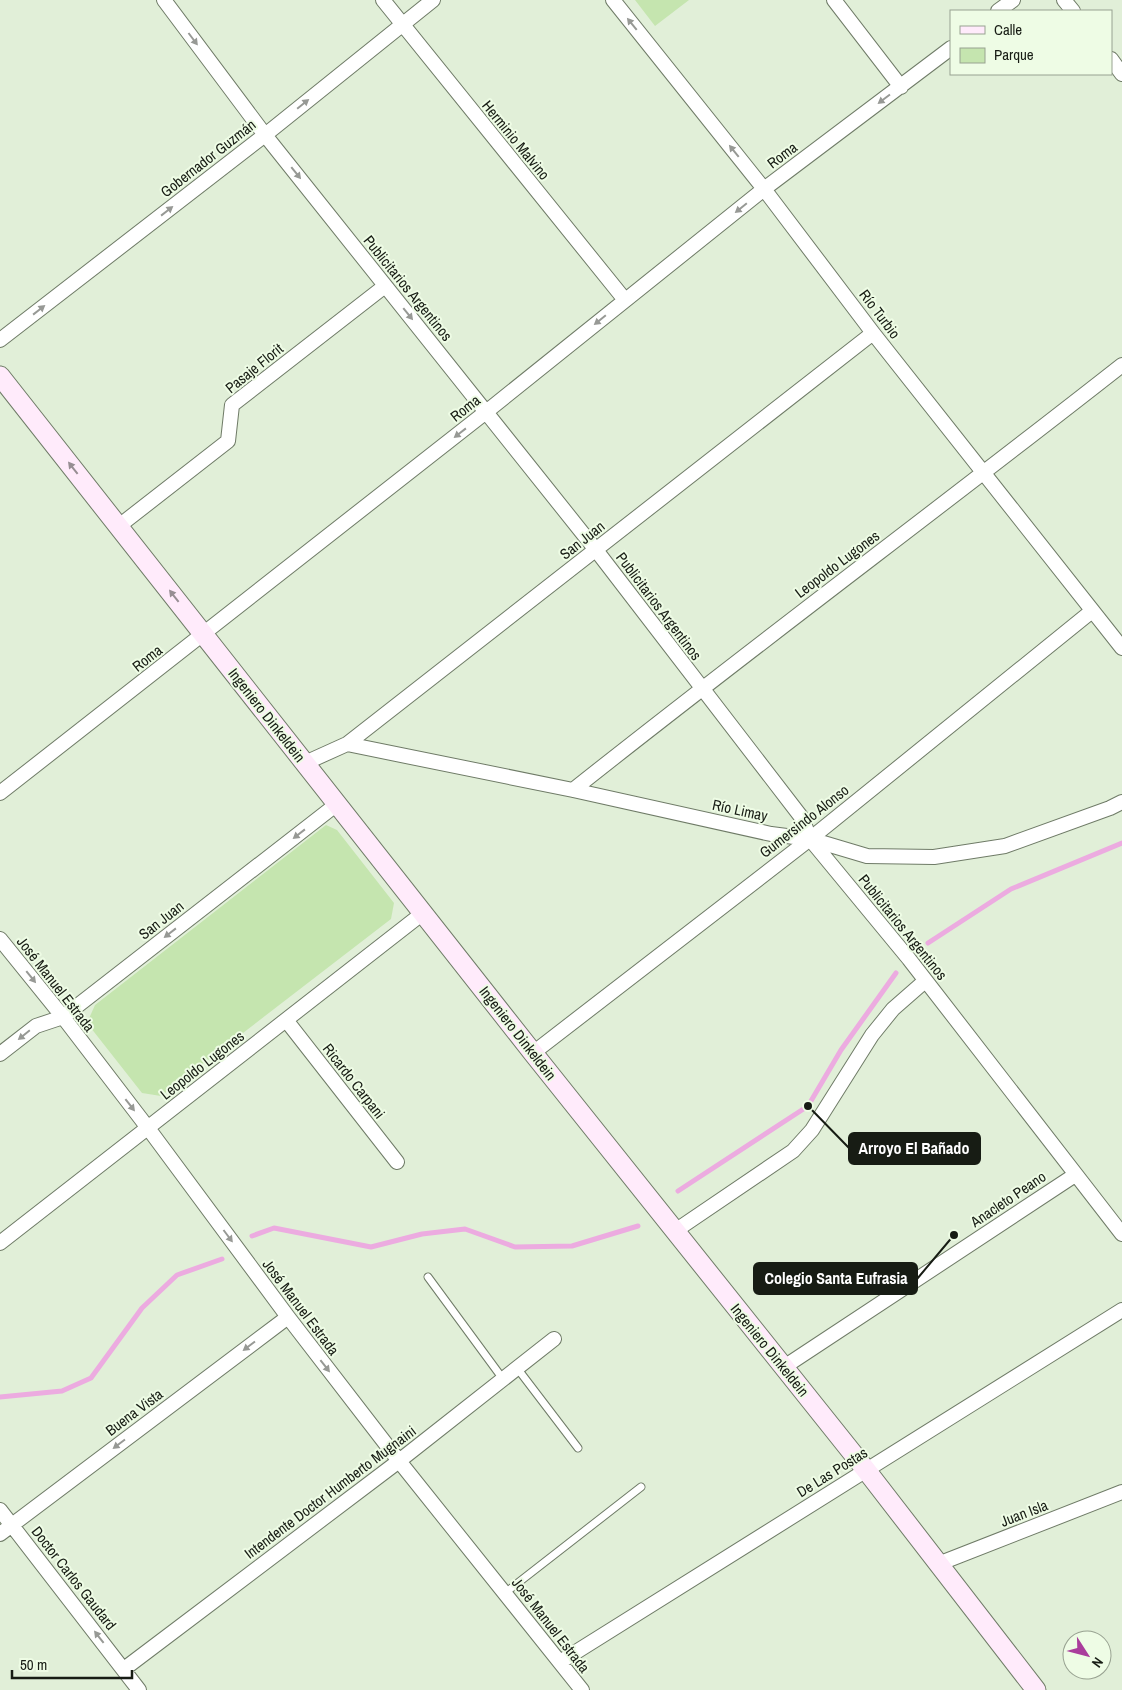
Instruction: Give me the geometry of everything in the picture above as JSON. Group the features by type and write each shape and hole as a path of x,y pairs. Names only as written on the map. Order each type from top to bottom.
{"main road":[{"name":"Ingeniero Dinkeldein","path":"0,376 533,1053 866,1470 1036,1690"}],"street":[{"name":"Publicitarios Argentinos","path":"164,0 265,135 596,550 802,818 810,839 926,981 1122,1234"},
{"name":"Herminio Malvino","path":"383,0 625,300"},
{"name":"Gobernador Guzmán","path":"0,340 265,135 434,0"},
{"name":"Río Turbio","path":"613,0 764,189 983,474 1122,648"},
{"path":"834,0 901,87"},
{"path":"999,10 1012,0"},
{"path":"1064,0 1072,10"},
{"name":"Roma","path":"0,793 486,412 764,189 950,49"},
{"path":"1112,60 1122,74"},
{"name":"Pasaje Florit","path":"120,526 228,441 232,404 386,286"},
{"name":"San Juan","path":"306,763 347,744 873,332"},
{"name":"Leopoldo Lugones","path":"573,790 702,688 983,474 1122,365"},
{"name":"Gumersindo Alonso","path":"533,1053 810,839 1092,610"},
{"name":"Río Limay","path":"347,744 573,790 771,834 810,839 867,856 934,857 1005,846 1122,802"},
{"name":"San Juan","path":"0,1054 36,1026 63,1017 337,804"},
{"name":"Leopoldo Lugones","path":"0,1243 424,913"},
{"name":"José Manuel Estrada","path":"0,939 63,1017 148,1128 288,1317 398,1461 582,1690"},
{"path":"676,1231 793,1152 812,1130 872,1035 893,1009 926,981"},
{"name":"Ricardo Carpani","path":"286,1020 397,1162"},
{"name":"Anacleto Peano","path":"784,1367 1075,1174"},
{"name":"De Las Postas","path":"560,1662 1122,1310"},
{"name":"Buena Vista","path":"0,1534 288,1317"},
{"name":"Intendente Doctor Humberto Mugnaini","path":"124,1669 398,1461 554,1339"},
{"name":"Juan Isla","path":"938,1564 1122,1492"},
{"name":"Doctor Carlos Gaudard","path":"0,1510 139,1690"}],"lane":[{"path":"428,1277 503,1379"},
{"path":"517,1368 578,1448"},
{"path":"505,1593 641,1487"}],"green space":[{"path":"635,0 689,0 655,26"},
{"path":"326,825 337,830 394,903 391,919 161,1096 142,1093 87,1023 95,1005"}],"waterway":[{"path":"928,943 1011,889 1122,843"},
{"path":"678,1191 808,1106 841,1050 896,973"},
{"path":"252,1236 274,1228 371,1247 422,1234 465,1229 515,1247 572,1246 638,1226"},
{"path":"0,1397 62,1391 91,1378 142,1308 177,1275 222,1259"}],"place":[{"name":"Arroyo El Bañado","path":"808,1106"},
{"name":"Colegio Santa Eufrasia","path":"954,1235"}]}
